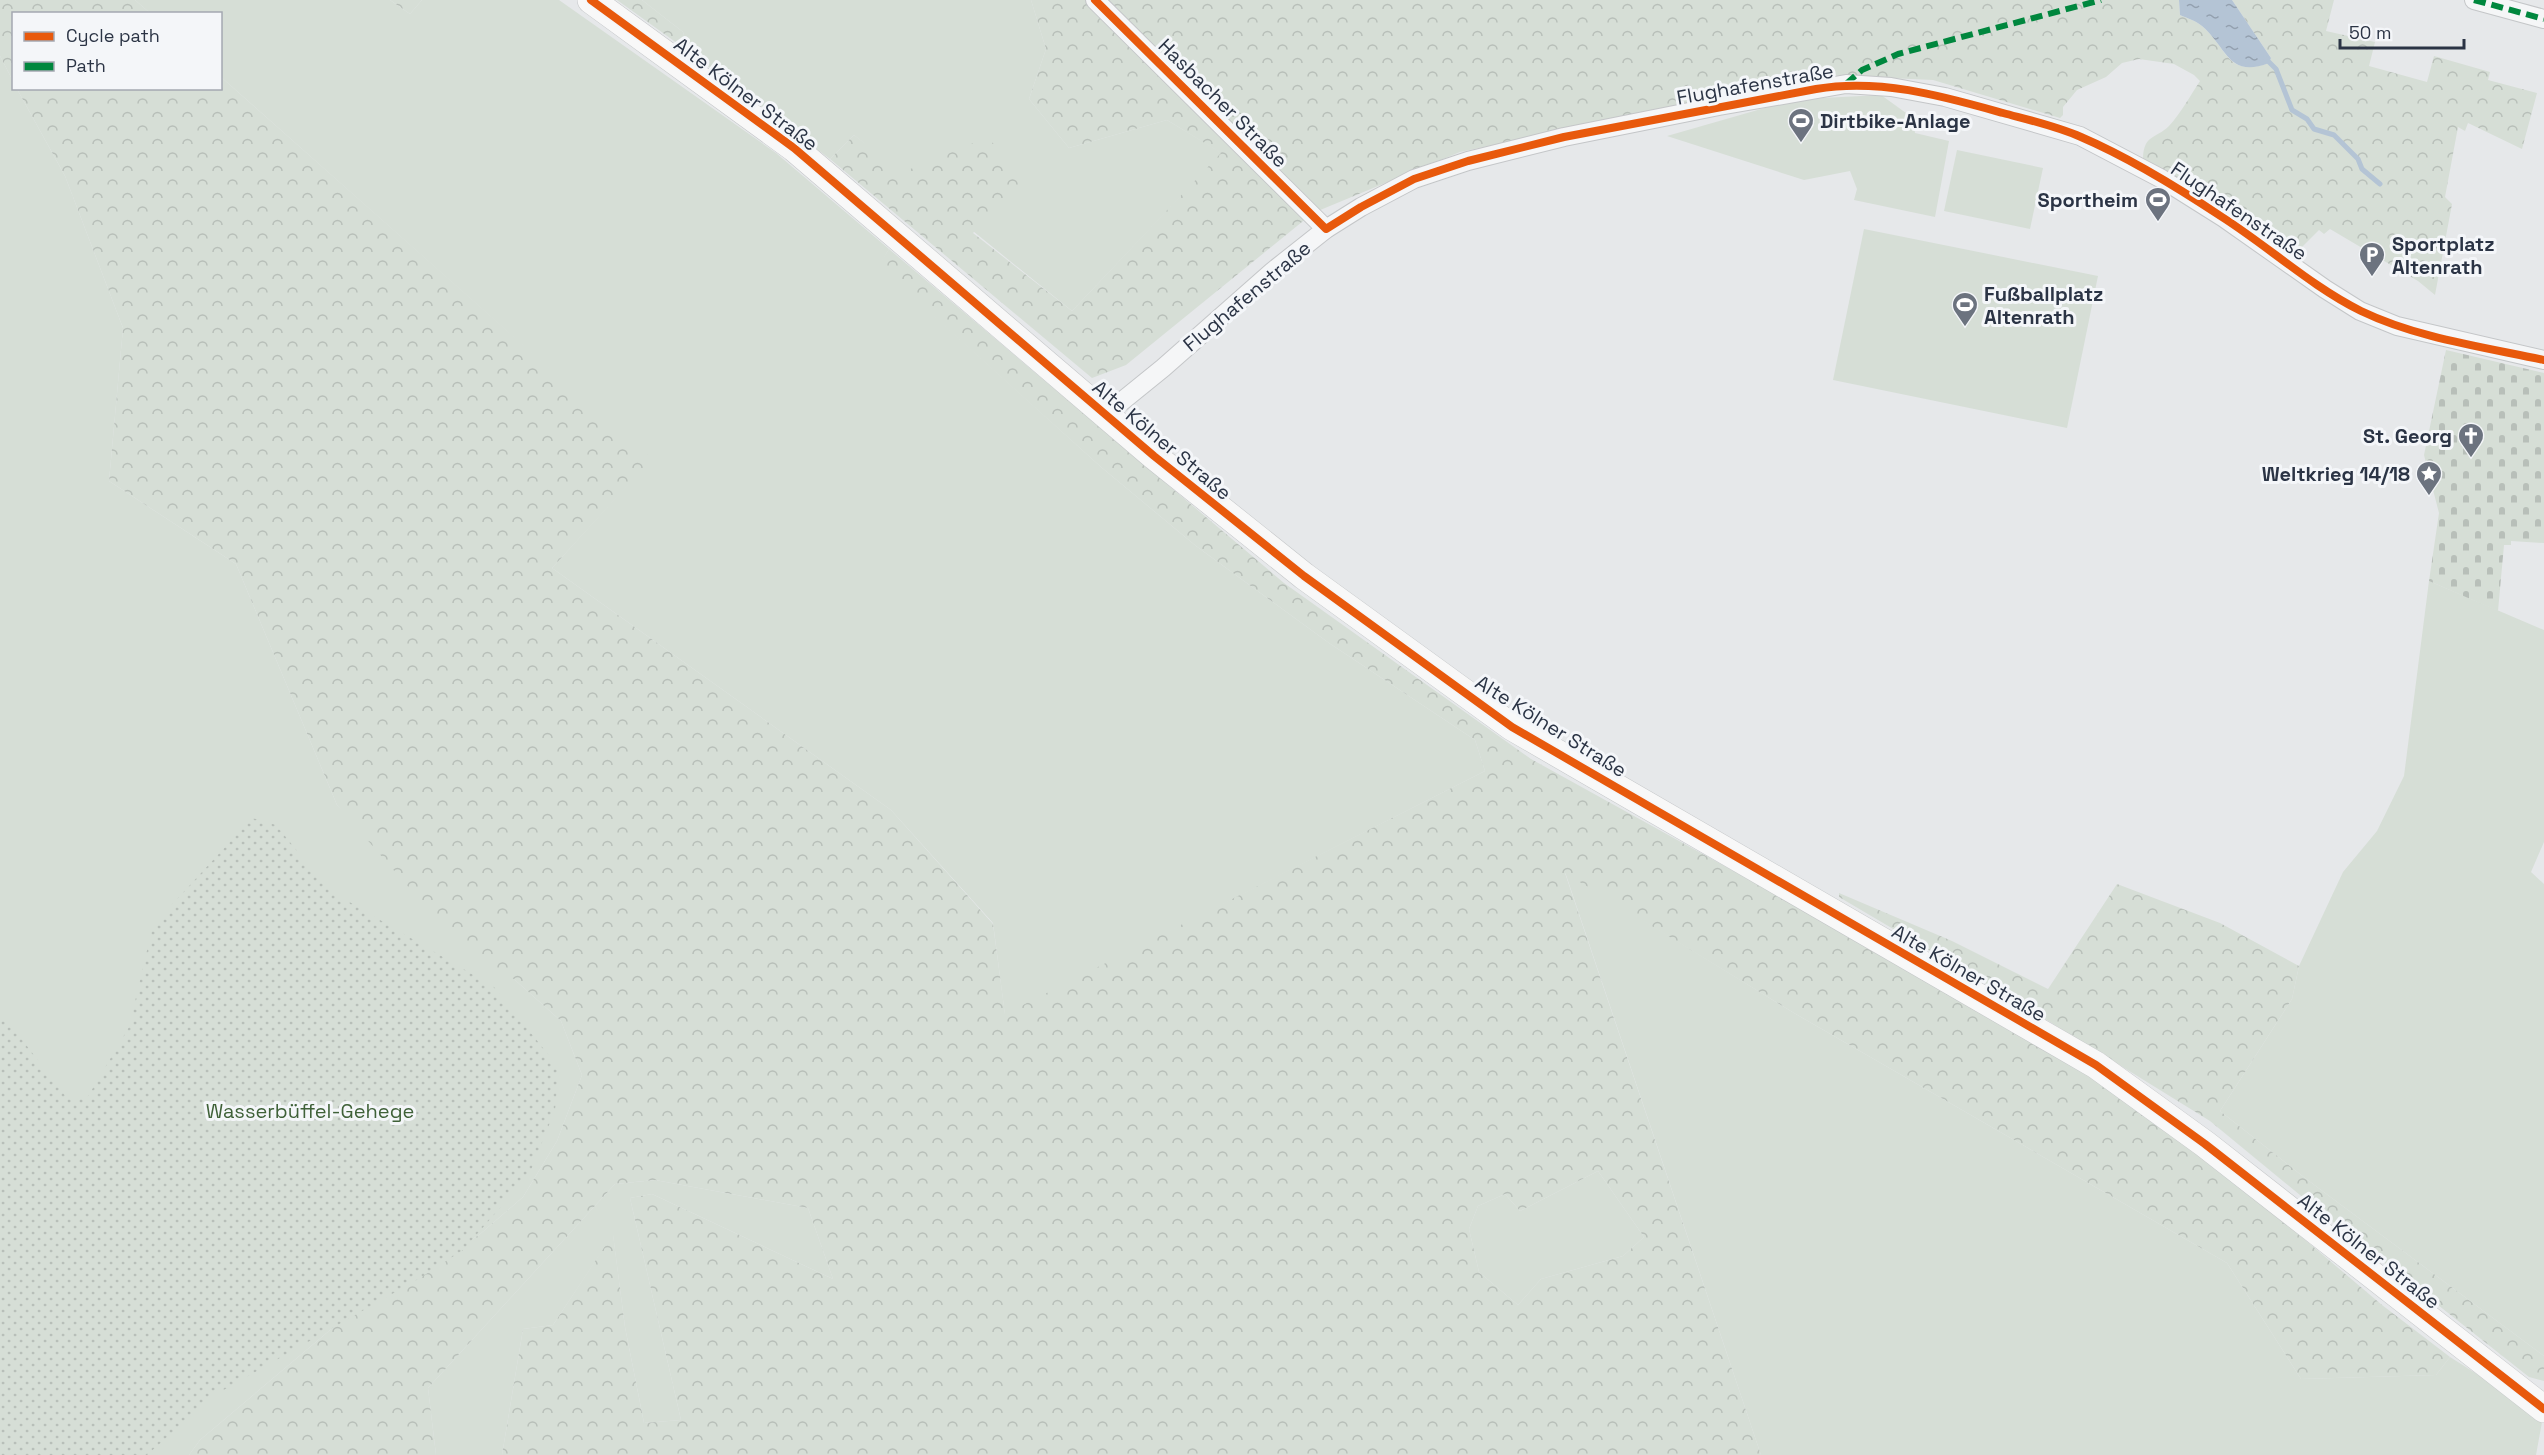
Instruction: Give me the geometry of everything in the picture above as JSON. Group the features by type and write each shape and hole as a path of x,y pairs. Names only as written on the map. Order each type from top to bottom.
{"main road":[{"name":"Alte Kölner Straße","path":"591,0 794,148 1105,415 1304,576 1512,727 2096,1065 2205,1144 2544,1409"}],"street":[{"name":"Hasbacher Straße","path":"1095,0 1326,229"},
{"path":"2474,0 2544,18"},
{"name":"Flughafenstraße","path":"1105,415 1326,229 1361,207 1414,179 1479,158 1575,135 1846,84 1891,87 1945,97 2080,136 2162,179 2360,310 2397,326 2544,360"}],"green space":[{"path":"0,0 135,0 149,12 12,12 12,79 0,56"},
{"path":"135,0 390,0 410,14 422,0 559,0 776,153 889,249 879,266 1101,467 1196,546 1329,643 1475,740 1485,771 1005,1015 993,923 891,810 552,568 651,459 222,78 222,12 149,12"},
{"path":"390,0 422,0 410,14"},
{"path":"617,0 642,0 683,32 688,51"},
{"path":"642,0 1031,0 1046,49 1029,99 1069,148 1167,120 1222,153 1072,311 854,135 830,159 688,51 683,32"},
{"path":"1031,0 2179,0 2180,15 2202,26 2236,64 2255,67 2269,63 2271,58 2232,0 2334,0 2326,31 2375,42 2369,66 2427,82 2434,56 2490,72 2488,80 2537,93 2522,149 2468,123 2465,131 2458,127 2445,197 2452,204 2435,295 2418,281 2330,229 2324,234 2319,230 2296,253 2259,228 2252,228 2195,189 2143,158 2148,141 2169,126 2200,81 2174,64 2139,59 2122,63 2106,77 2077,90 2063,107 2063,115 2060,118 1933,80 1822,75 1460,152 1313,213 1126,365 1092,378 830,159 854,135 903,172 988,137 1024,182 973,233 1072,311 1221,153 1167,120 1069,148 1029,99 1046,49"},
{"path":"0,56 12,79 12,90 18,90 65,176 123,328 109,481 236,564 337,805 515,980 561,1021 582,1075 557,1141 523,1197 479,1235 355,1309 200,1440 189,1455 0,1455"},
{"path":"222,78 652,459 552,568 891,810 993,924 1005,1014 1485,771 1475,740 1329,643 1196,546 1101,467 878,266 889,249 1284,583 1531,759 1900,963 2077,1064 2239,1184 2382,1305 2450,1357 2436,1375 2301,1379 2227,1263 1794,1013 1565,873 1761,1455 502,1455 523,1329 553,1325 613,1234 625,1327 644,1423 681,1420 630,1198 652,1194 833,1279 808,1208 655,1180 615,1184 428,1388 436,1455 189,1455 200,1440 355,1309 479,1235 523,1197 557,1141 582,1075 561,1021 515,980 449,934 337,805 236,564 109,481 123,328 65,176 18,90 222,90","holes":["1598,1171 1644,1237 1623,1256 1541,1279 1518,1305 1479,1272 1469,1229 1478,1206 1505,1194 1520,1211"]},
{"name":"Dirtbike-Anlage","path":"1881,95 1913,118 1915,133 1949,141 1935,217 1854,200 1857,189 1850,171 1804,180 1667,136 1775,105 1822,98"},
{"path":"1957,150 2043,168 2030,229 1944,211"},
{"name":"Fußballplatz Altenrath","path":"1864,229 2098,276 2067,428 1833,380"},
{"path":"2446,350 2544,373 2544,543 2511,541 2511,545 2504,545 2498,611 2429,581 2439,513 2424,455"},
{"path":"2429,581 2544,630 2544,842 2531,872 2544,884 2544,1356 2305,1178 2220,1111 2292,999 2299,966 2343,872 2377,831 2404,776"},
{"name":"Wasserbüffel-Gehege","path":"252,818 276,825 329,890 494,987 559,1068 555,1110 529,1175 463,1250 420,1278 213,1396 147,1455 0,1455 0,1011 67,1098 87,1098 129,1027 153,925"},
{"path":"1565,872 1794,1013 2227,1263 2301,1379 2436,1375 2450,1357 2491,1383 2542,1422 2536,1455 1761,1455"},
{"path":"2117,884 2220,923 2299,966 2292,999 2220,1111 2305,1178 2544,1356 2544,1381 2529,1377 2323,1214 2210,1121 2029,1009 1839,897 1839,893 1952,941 2048,989"},
{"path":"1598,1171 1644,1237 1623,1256 1541,1279 1518,1305 1479,1272 1469,1229 1478,1206 1505,1194 1520,1211"},
{"path":"655,1180 808,1208 833,1279 652,1194 630,1198 681,1420 644,1423 625,1327 613,1235 553,1325 523,1329 502,1455 436,1455 428,1388 615,1184"}],"water":[{"path":"2179,0 2232,0 2271,58 2269,63 2255,67 2236,64 2202,26 2180,15"}],"waterway":[{"path":"2265,58 2276,69 2292,110 2307,119 2314,129 2334,135 2358,159 2362,169 2380,184"}],"marked path":[{"path":"1846,84 1862,70 1898,54 2101,0"},
{"path":"2474,0 2544,19"}],"cycle path":[{"path":"591,0 794,148 1154,456 1304,576 1512,727 2096,1065 2205,1144 2544,1409"},
{"path":"1095,0 1326,229 1361,207 1414,179 1468,161 1564,137 1816,89 1840,86 1887,87 1934,95 2081,137 2135,164 2188,195 2307,278 2361,311 2427,335 2544,360"}],"place":[{"name":"Dirtbike-Anlage","path":"1801,144"},
{"name":"Sportheim","path":"2158,223"},
{"name":"Sportplatz Altenrath","path":"2372,278"},
{"name":"Fußballplatz Altenrath","path":"1965,328"},
{"name":"St. Georg","path":"2471,459"},
{"name":"Weltkrieg 14/18","path":"2429,497"}]}
